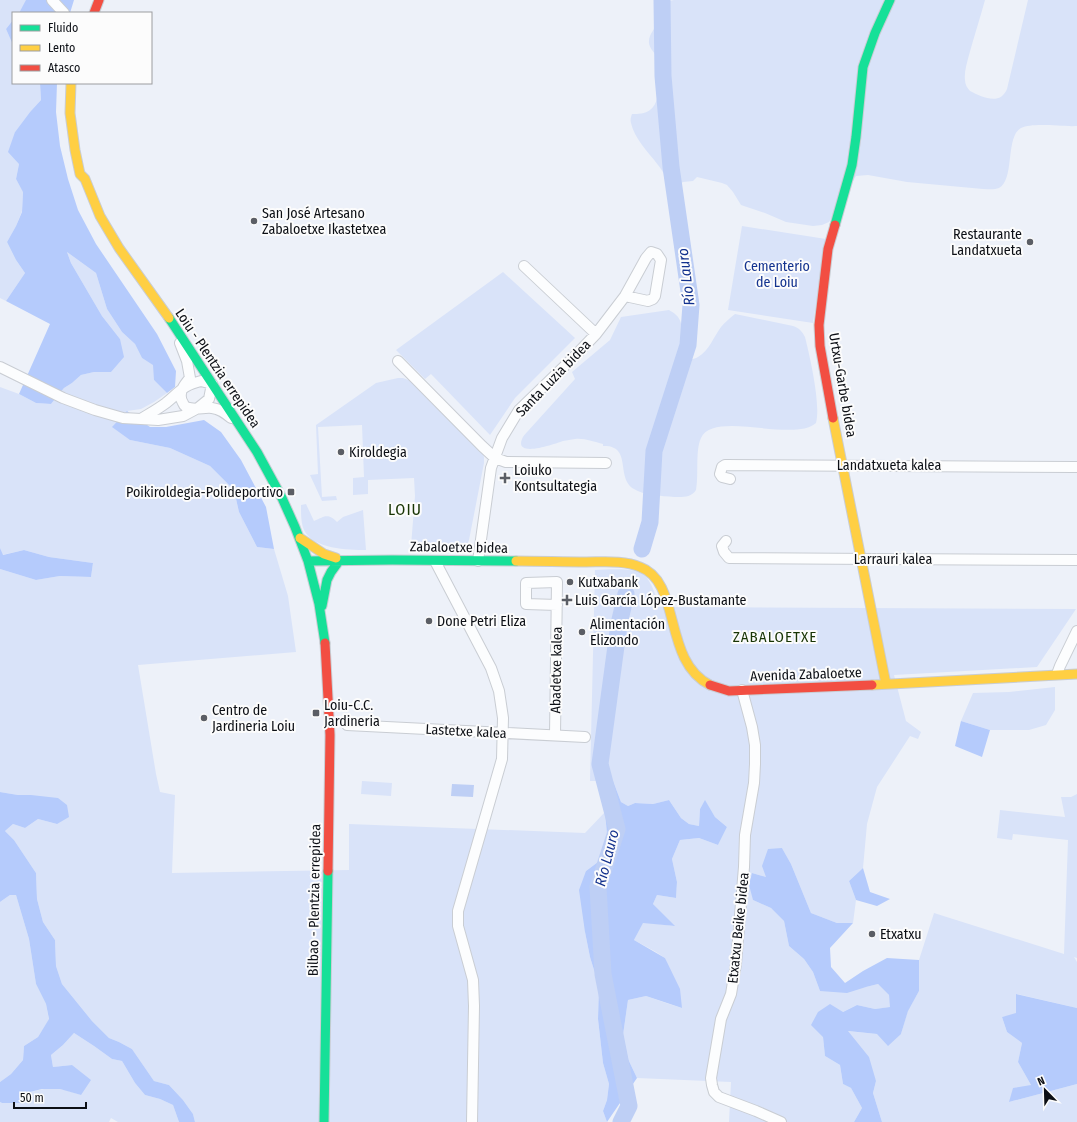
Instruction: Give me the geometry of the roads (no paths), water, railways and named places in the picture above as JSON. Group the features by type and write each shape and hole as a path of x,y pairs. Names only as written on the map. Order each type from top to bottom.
{"main road":[{"path":"86,12 90,0"},
{"path":"94,12 99,0"},
{"name":"Urtxu-Garbe bidea","path":"886,684 826,382 820,346 819,325 828,249 852,165 866,55 890,0"},
{"path":"71,84 70,113 74,150 80,174 84,179"},
{"name":"Loiu - Plentzia errepidea","path":"79,84 78,112 82,148 88,172 84,179 100,216 119,248 173,324 240,425 257,452 278,491 300,538 317,593 324,631 328,678"},
{"path":"300,538 324,554 341,561 331,572 327,580 320,613"},
{"name":"Zabaloetxe bidea","path":"308,561 610,562"},
{"name":"Avenida Zabaloetxe","path":"610,562 639,566 654,576 660,584 670,610 682,657 697,676 706,683 729,691 1077,674"},
{"name":"Bilbao - Plentzia errepidea","path":"324,1122 330,770 328,678"}],"street":[{"path":"52,0 63,12"},
{"name":"Santa Luzia bidea","path":"478,561 491,468 502,438 519,410 596,334 625,296 646,258 651,252 657,254 661,260 655,296 653,299 648,302 625,296"},
{"path":"524,266 596,334"},
{"path":"173,324 187,361 190,378 180,394 182,402 189,408 210,407 221,410 240,425"},
{"path":"398,360 495,458 506,462 606,463"},
{"path":"0,367 63,398 95,410 123,418 158,420 183,416 198,408 209,399 212,384 201,381 190,384 183,388 166,403 141,419"},
{"name":"Landatxueta kalea","path":"730,479 722,477 720,474 722,467 725,465 1077,467"},
{"name":"Larrauri kalea","path":"726,541 722,546 724,552 729,558 1077,560"},
{"path":"435,561 491,668 499,691 503,718 502,759 458,911 458,926 473,980 472,1122"},
{"name":"Abadetxe kalea","path":"555,735 556,605"},
{"path":"1057,674 1077,631"},
{"name":"Etxatxu Beike bidea","path":"742,690 752,727 755,745 754,783 745,835 744,867 736,964 731,994 721,1019 712,1086 714,1092 720,1097 781,1122"},
{"name":"Lastetxe kalea","path":"347,725 585,737"}],"waterway":[{"name":"Río Lauro","path":"642,549 650,522 654,451 688,345 691,305 671,167 663,76 662,0"},
{"name":"Río Lauro","path":"621,1122 629,1106 603,974 598,887 617,829 600,764 619,624 626,594"}],"place":[{"name":"San José Artesano Zabaloetxe Ikastetxea","path":"254,221"},
{"name":"Restaurante Landatxueta","path":"1030,242"},
{"name":"Kiroldegia","path":"341,452"},
{"name":"Loiuko Kontsultategia","path":"505,478"},
{"name":"Poikiroldegia-Polideportivo","path":"291,492"},
{"name":"Kutxabank","path":"570,582"},
{"name":"Luis García López-Bustamante","path":"567,600"},
{"name":"Done Petri Eliza","path":"429,621"},
{"name":"Alimentación Elizondo","path":"582,632"},
{"name":"Loiu-C.C. Jardineria","path":"316,713"},
{"name":"Centro de Jardineria Loiu","path":"204,718"},
{"name":"Etxatxu","path":"872,934"}],"district":[{"name":"LOIU","path":"405,509"},
{"name":"ZABALOETXE","path":"775,637"}],"park label":[{"name":"Cementerio de Loiu","path":"777,274"}]}
